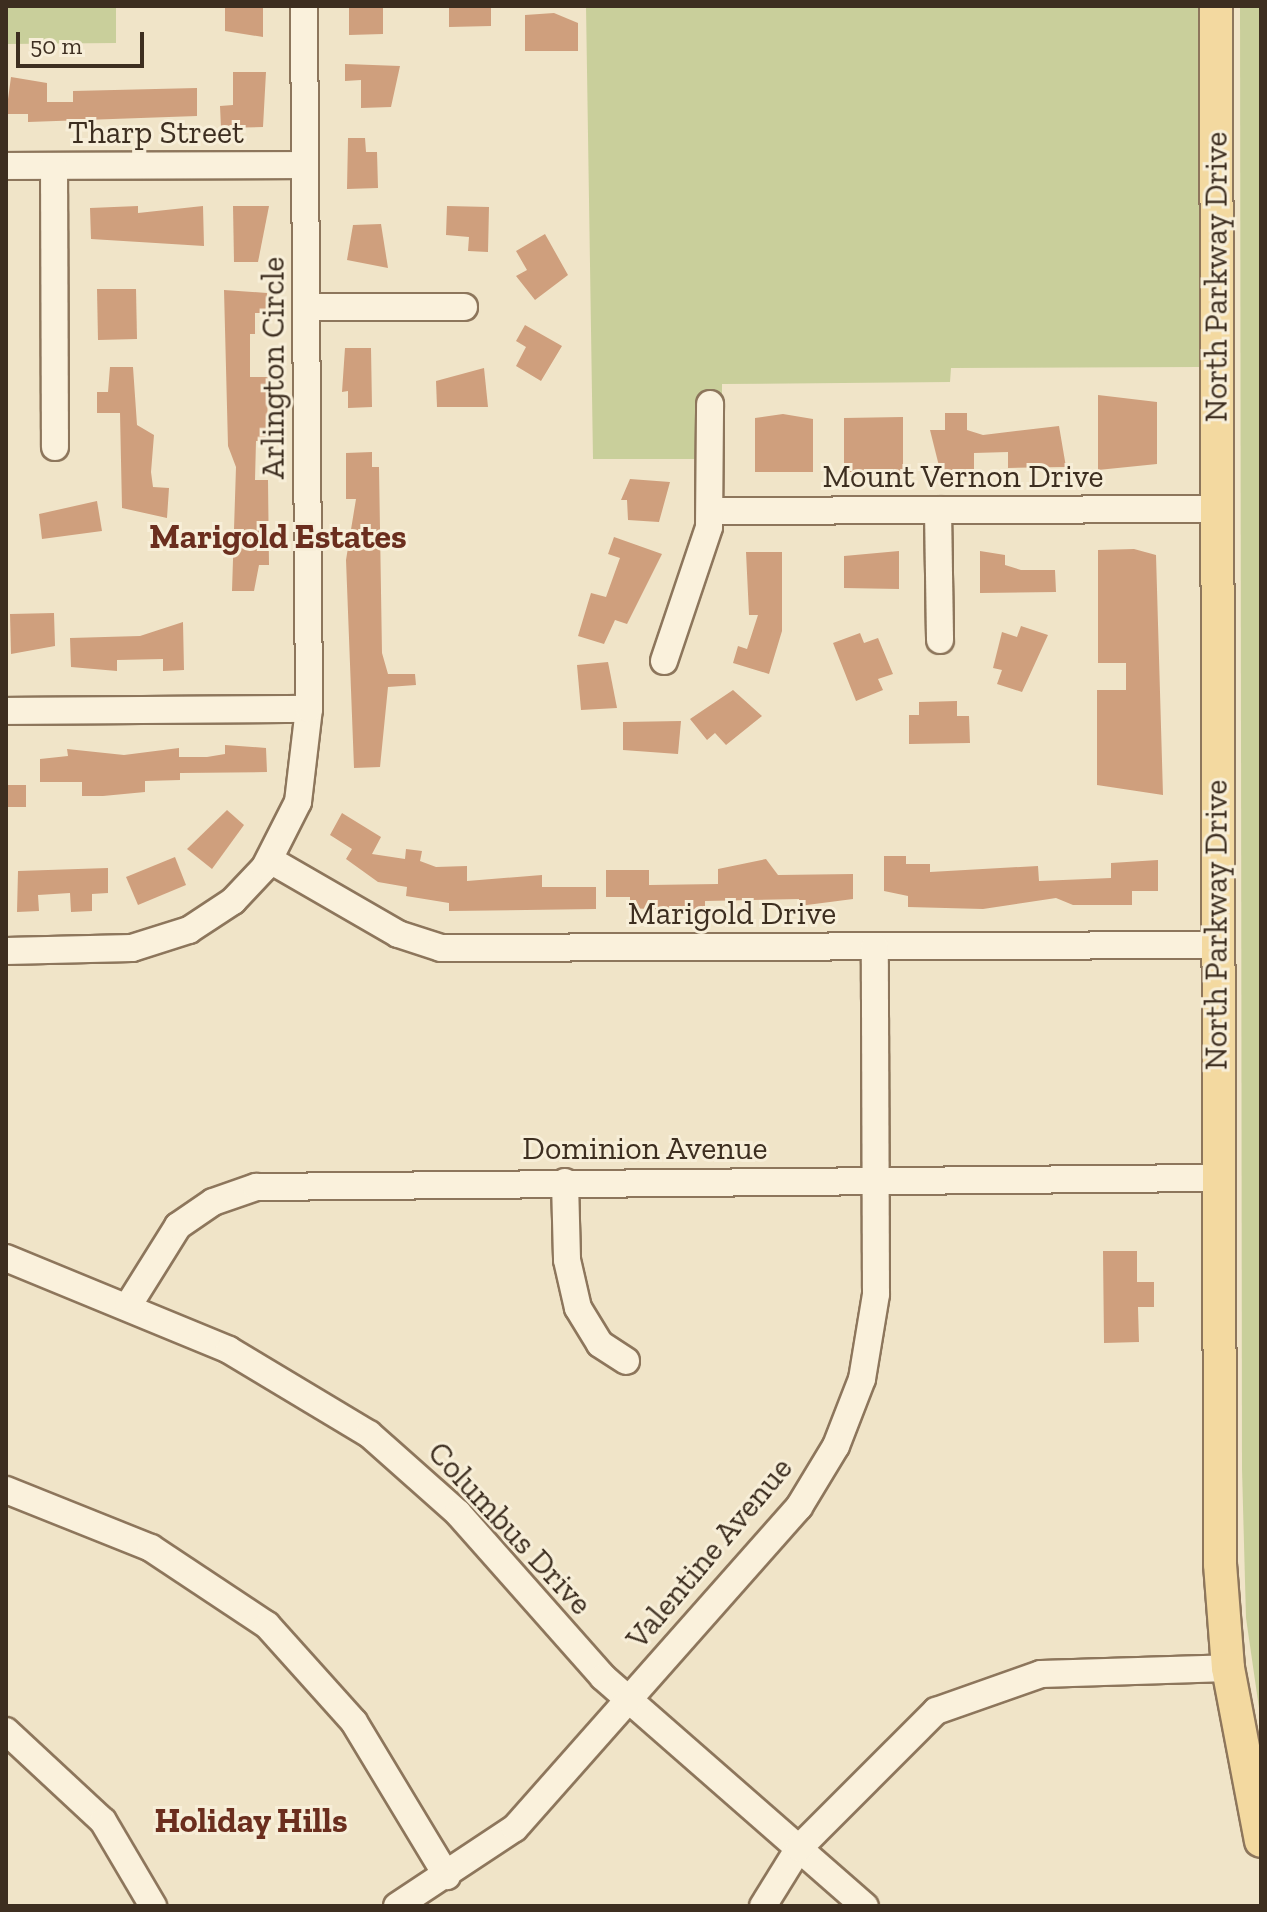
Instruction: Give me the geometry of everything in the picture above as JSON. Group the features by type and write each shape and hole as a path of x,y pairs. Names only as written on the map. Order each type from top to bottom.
{"main road":[{"name":"North Parkway Drive","path":"1216,6 1216,945 1220,1564 1228,1668 1261,1841"}],"street":[{"name":"Arlington Circle","path":"6,951 132,948 170,938 226,906 270,860 301,791 309,709 304,6"},
{"name":"Tharp Street","path":"6,166 305,165"},
{"path":"54,166 55,447"},
{"path":"306,307 464,307"},
{"path":"664,661 710,511 710,404"},
{"name":"Mount Vernon Drive","path":"710,511 1216,509"},
{"path":"938,510 940,640"},
{"path":"6,711 309,709"},
{"name":"Marigold Drive","path":"270,860 398,934 441,948 1216,945"},
{"name":"Valentine Avenue","path":"397,1906 447,1876 515,1828 799,1507 836,1446 862,1379 873,1320 875,947"},
{"name":"Dominion Avenue","path":"128,1306 178,1226 239,1191 286,1184 1217,1178"},
{"path":"565,1182 567,1260 578,1308 600,1344 626,1361"},
{"name":"Columbus Drive","path":"6,1258 128,1306 272,1372 390,1450 630,1700 865,1906"},
{"path":"6,1490 151,1548 267,1625 354,1722 447,1876"},
{"path":"763,1906 799,1848 907,1731 968,1694 1061,1672 1228,1668"},
{"path":"6,1731 103,1821 153,1906"}],"green space":[{"path":"6,6 116,6 116,43 6,44"},
{"path":"586,6 1199,6 1199,367 951,368 950,382 722,384 722,402 696,402 695,459 593,459"},
{"path":"1240,6 1261,6 1261,1722 1246,1618 1242,1469"}],"building":[{"path":"225,6 263,6 263,37 225,31"},
{"path":"349,6 383,6 383,34 349,35"},
{"path":"449,6 491,6 491,26 449,27"},
{"path":"554,13 578,23 578,51 525,51 525,15"},
{"path":"345,64 400,66 391,107 361,108 361,80 345,81"},
{"path":"233,72 266,72 263,127 221,128 220,106 233,105"},
{"path":"11,77 47,83 47,102 73,102 73,91 197,88 197,116 28,122 28,114 6,114"},
{"path":"348,138 365,138 366,152 377,152 378,188 347,189"},
{"path":"138,206 138,213 203,206 204,246 91,239 90,208"},
{"path":"233,206 269,206 258,262 234,262"},
{"path":"447,206 489,207 488,252 468,251 469,237 446,235"},
{"path":"381,224 388,268 347,260 353,225"},
{"path":"545,234 568,275 535,300 516,276 527,270 516,251"},
{"path":"97,289 136,289 137,339 98,340"},
{"path":"224,290 267,293 267,313 255,313 255,334 250,334 250,377 268,377 267,441 256,441 255,480 268,480 269,565 259,565 254,591 232,591 236,467 228,446"},
{"path":"525,325 562,346 541,381 516,366 526,347 516,341"},
{"path":"345,348 371,348 372,407 348,408 348,391 342,392"},
{"path":"110,367 133,367 137,425 154,435 153,487 169,488 167,518 122,508 120,413 97,413 97,392 108,392"},
{"path":"484,368 488,407 437,407 436,381"},
{"path":"1098,395 1157,402 1157,464 1098,470"},
{"path":"945,413 967,413 967,430 983,435 1059,426 1066,467 1008,468 1008,452 974,453 974,470 940,470 930,430 945,430"},
{"path":"783,414 813,419 813,472 755,472 755,418"},
{"path":"903,417 903,472 844,472 844,418"},
{"path":"372,452 372,467 379,467 382,653 388,674 415,674 416,685 388,687 380,767 354,768 346,560 356,499 346,499 346,453"},
{"path":"630,479 670,482 659,522 628,520 627,500 621,500"},
{"path":"97,501 102,531 42,539 39,514"},
{"path":"614,537 662,554 627,624 615,620 604,644 578,636 591,593 606,597 620,558 608,554"},
{"path":"1134,549 1156,555 1163,795 1097,785 1097,690 1126,690 1126,663 1098,663 1098,550"},
{"path":"899,551 899,589 844,588 844,556"},
{"path":"980,551 1005,555 1005,565 1021,570 1055,570 1056,592 980,593"},
{"path":"746,552 782,552 782,631 769,674 733,663 738,646 747,649 758,615 749,615"},
{"path":"54,613 55,646 11,654 10,614"},
{"path":"183,622 184,670 163,671 163,659 117,660 117,671 71,667 70,638 140,636"},
{"path":"1021,626 1048,635 1022,692 997,684 1002,670 993,668 1002,632 1017,637"},
{"path":"860,633 864,643 878,638 893,674 878,679 883,690 856,701 833,643"},
{"path":"608,662 617,708 581,710 577,665"},
{"path":"733,690 762,716 726,745 715,733 707,740 690,719"},
{"path":"957,701 957,716 969,716 970,743 909,744 909,715 919,715 919,702"},
{"path":"681,721 678,754 623,750 623,722"},
{"path":"225,745 266,748 267,772 180,773 180,780 145,781 145,792 103,796 82,796 82,782 40,782 40,759 68,756 67,749 124,755 179,748 179,757 207,757 225,754"},
{"path":"6,785 26,785 26,807 6,807"},
{"path":"227,810 244,825 212,869 187,849"},
{"path":"342,813 381,837 372,854 405,859 406,849 422,851 420,861 436,867 467,866 467,881 542,875 542,887 596,887 596,909 449,911 449,903 406,896 407,887 378,882 346,859 352,849 330,835"},
{"path":"884,856 906,856 906,864 930,864 930,872 1038,866 1039,881 1111,878 1111,863 1158,860 1158,891 1132,891 1132,905 1073,905 1056,898 983,909 908,907 908,896 884,891"},
{"path":"175,857 186,885 138,905 126,877"},
{"path":"766,859 778,875 853,874 853,899 799,906 799,899 705,901 705,909 666,910 630,908 630,897 606,897 606,870 649,870 649,885 718,884 718,869"},
{"path":"108,868 108,893 92,894 92,911 71,912 70,893 38,895 39,911 17,912 18,871"},
{"path":"1103,1251 1137,1251 1137,1282 1154,1282 1154,1307 1138,1307 1139,1342 1104,1343"}],"district":[{"name":"Marigold Estates","path":"278,537"},
{"name":"Holiday Hills","path":"251,1821"}]}
